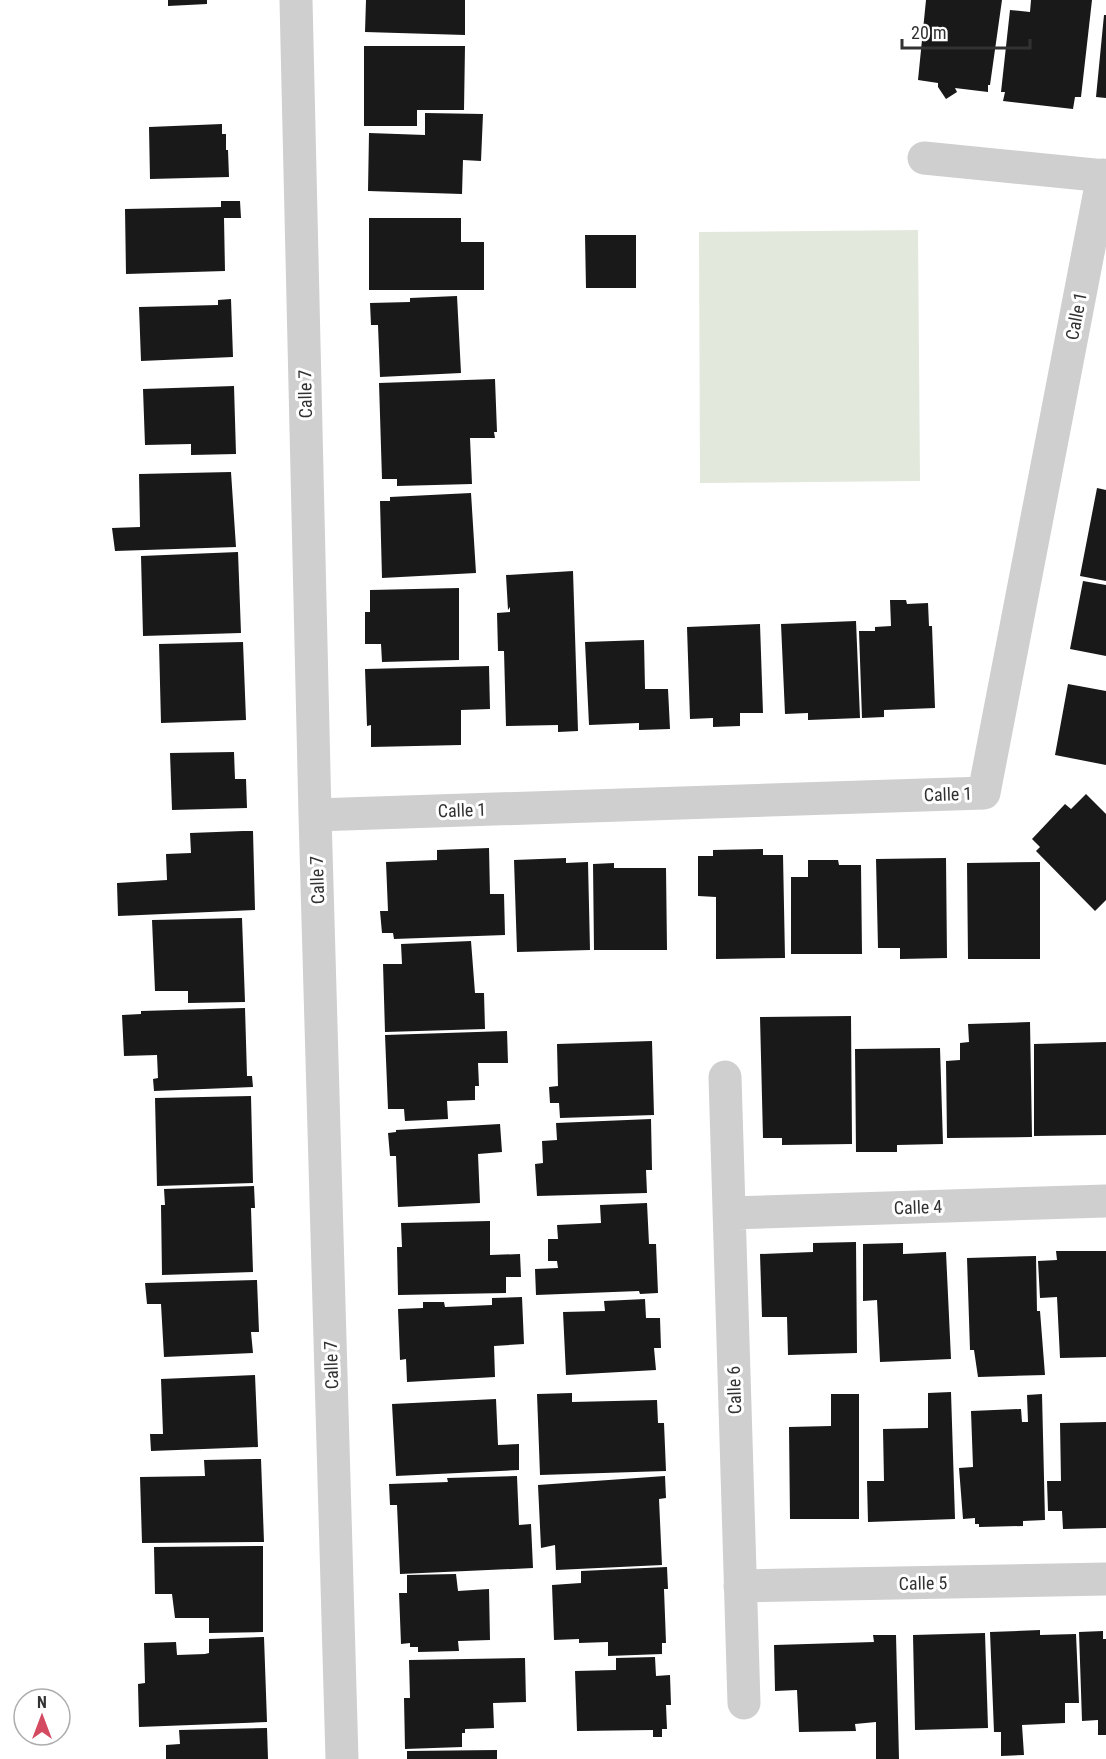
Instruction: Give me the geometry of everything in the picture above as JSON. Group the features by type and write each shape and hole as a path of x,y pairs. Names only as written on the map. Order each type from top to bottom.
{"street":[{"name":"Calle 7","path":"296,0 315,815 342,1759"},
{"path":"924,158 1104,175"},
{"name":"Calle 1","path":"315,815 984,793 1104,175"},
{"name":"Calle 6","path":"725,1077 744,1703"},
{"name":"Calle 4","path":"729,1213 1106,1201"},
{"name":"Calle 5","path":"740,1586 1106,1579"}],"shaded area":[{"path":"918,230 920,481 700,483 699,232"}],"building":[{"path":"168,0 207,0 207,4 168,6"},
{"path":"366,0 465,0 465,35 365,32"},
{"path":"926,0 1002,0 988,92 955,88 957,92 946,99 938,83 918,80"},
{"path":"1031,0 1092,0 1081,97 1075,97 1073,109 1003,101 1005,92 1001,92 1010,10 1030,12"},
{"path":"1104,15 1106,15 1106,98 1096,97"},
{"path":"364,46 465,46 464,110 417,110 417,126 364,126"},
{"path":"425,113 483,114 481,161 463,160 462,194 368,191 369,133 425,135"},
{"path":"222,124 222,134 226,134 229,177 150,179 149,127"},
{"path":"221,201 240,201 241,218 224,218 225,271 126,274 125,209 221,207"},
{"path":"369,218 461,218 461,242 484,242 484,290 369,290"},
{"path":"585,235 636,235 636,288 586,288"},
{"path":"457,296 461,373 380,377 378,325 371,325 370,303 410,302 410,298"},
{"path":"231,299 233,357 141,361 139,307 218,305 218,300"},
{"path":"495,379 497,432 494,432 495,438 470,438 472,484 397,486 397,479 382,479 379,383"},
{"path":"234,386 236,454 191,455 191,444 145,445 143,389"},
{"path":"231,472 236,547 115,551 112,528 140,527 139,474"},
{"path":"1097,488 1106,490 1106,581 1080,576"},
{"path":"471,493 476,573 382,578 380,501 390,501 390,497"},
{"path":"238,552 241,633 143,636 141,556"},
{"path":"573,571 578,731 558,732 558,725 506,726 504,651 498,651 497,613 510,612 506,575"},
{"path":"1083,581 1106,585 1106,656 1070,649"},
{"path":"459,588 459,660 382,662 381,644 365,644 365,612 370,612 370,590"},
{"path":"890,600 906,600 907,604 928,603 929,626 932,626 935,708 884,710 884,717 862,718 859,631 875,631 875,627 891,626"},
{"path":"856,621 860,718 808,720 808,713 785,714 781,624"},
{"path":"760,624 763,713 740,713 740,726 713,727 713,718 690,719 687,627"},
{"path":"644,640 645,689 668,689 670,729 639,730 639,723 589,725 585,642"},
{"path":"243,642 246,720 161,723 159,644"},
{"path":"489,666 490,709 461,710 461,745 371,747 371,725 367,726 365,669"},
{"path":"1068,684 1106,691 1106,765 1055,755"},
{"path":"234,752 235,779 246,779 247,808 172,810 170,753"},
{"path":"1086,794 1106,814 1106,900 1095,911 1036,851 1040,847 1032,839 1065,804 1071,809"},
{"path":"253,831 255,910 118,916 117,883 167,880 166,854 191,853 190,833"},
{"path":"489,848 490,894 504,894 505,935 394,939 393,933 382,933 380,911 388,911 386,862 437,860 437,850"},
{"path":"763,849 763,855 783,855 785,958 716,959 716,897 698,896 698,856 713,856 713,850"},
{"path":"566,858 566,863 588,862 590,950 517,952 514,860"},
{"path":"946,858 947,958 900,959 900,948 878,948 876,859"},
{"path":"808,860 838,860 839,865 861,865 862,954 791,954 791,877 808,877"},
{"path":"1040,862 1040,959 968,959 967,863"},
{"path":"614,863 614,868 666,868 667,950 594,950 593,864"},
{"path":"242,918 245,1002 188,1003 188,991 155,991 152,920"},
{"path":"471,941 475,993 484,993 485,1029 385,1032 383,964 402,964 401,944"},
{"path":"245,1008 247,1076 252,1076 253,1087 154,1091 153,1079 158,1078 157,1055 124,1056 122,1015 141,1014 141,1011"},
{"path":"851,1016 852,1144 782,1145 782,1138 763,1138 760,1017"},
{"path":"1030,1022 1032,1137 947,1138 946,1061 960,1060 960,1043 969,1042 968,1024"},
{"path":"507,1031 508,1063 478,1063 479,1086 475,1086 475,1100 447,1101 448,1119 405,1121 404,1109 388,1109 385,1035"},
{"path":"652,1041 654,1115 560,1118 559,1103 550,1103 549,1087 558,1086 557,1044"},
{"path":"1106,1042 1106,1135 1034,1136 1034,1044"},
{"path":"940,1048 943,1144 897,1145 897,1152 856,1152 855,1049"},
{"path":"251,1096 253,1183 157,1186 155,1098"},
{"path":"651,1119 652,1170 646,1170 647,1193 537,1196 535,1164 543,1163 542,1141 557,1140 556,1123"},
{"path":"500,1124 502,1152 478,1154 480,1203 398,1207 396,1156 390,1156 388,1133 396,1132 396,1130"},
{"path":"254,1186 255,1208 251,1208 253,1272 162,1275 161,1205 165,1205 164,1189"},
{"path":"647,1203 649,1244 656,1244 658,1293 640,1294 639,1291 536,1295 535,1269 558,1268 557,1261 548,1261 548,1239 558,1239 557,1225 601,1223 600,1205"},
{"path":"490,1221 490,1255 520,1254 521,1277 506,1277 506,1293 398,1295 397,1247 402,1247 401,1223"},
{"path":"856,1242 857,1353 788,1355 787,1317 762,1317 760,1254 813,1252 813,1243"},
{"path":"903,1243 903,1254 946,1252 951,1359 880,1362 877,1300 863,1301 863,1244"},
{"path":"1056,1251 1106,1251 1106,1357 1060,1358 1057,1297 1040,1298 1038,1261 1057,1260"},
{"path":"1036,1256 1037,1311 1040,1311 1045,1375 978,1377 974,1350 970,1350 967,1258"},
{"path":"257,1280 259,1332 251,1332 253,1353 164,1357 161,1304 147,1304 145,1283"},
{"path":"522,1297 524,1344 494,1346 495,1377 407,1382 406,1359 400,1360 398,1309 423,1308 423,1302 444,1302 445,1307 492,1305 492,1298"},
{"path":"645,1299 646,1318 660,1318 661,1348 654,1348 656,1370 566,1375 563,1312 605,1311 604,1301"},
{"path":"255,1375 258,1447 151,1451 150,1434 163,1434 161,1379"},
{"path":"951,1392 955,1519 868,1522 867,1481 884,1481 883,1429 928,1428 928,1393"},
{"path":"572,1393 572,1402 657,1400 658,1423 664,1423 666,1471 540,1475 537,1394"},
{"path":"831,1394 859,1394 859,1519 790,1519 789,1427 831,1426"},
{"path":"1042,1394 1045,1520 1023,1521 1023,1526 979,1527 979,1524 975,1524 975,1518 963,1519 959,1468 973,1467 971,1411 1021,1409 1022,1422 1028,1422 1027,1395"},
{"path":"496,1399 498,1445 519,1444 519,1470 396,1476 392,1404"},
{"path":"1106,1422 1106,1528 1063,1529 1062,1511 1048,1511 1047,1481 1061,1481 1060,1423"},
{"path":"261,1459 264,1542 142,1543 140,1477 205,1476 204,1460"},
{"path":"517,1476 519,1525 531,1524 533,1568 400,1574 397,1505 390,1505 389,1484 448,1482 447,1478"},
{"path":"665,1476 666,1498 659,1499 662,1565 556,1570 555,1545 541,1548 538,1485"},
{"path":"263,1546 263,1632 209,1633 209,1618 175,1618 172,1594 155,1594 154,1547"},
{"path":"667,1567 668,1589 664,1589 666,1643 662,1643 662,1654 608,1656 608,1642 579,1643 579,1639 554,1640 552,1585 581,1583 581,1571"},
{"path":"456,1574 458,1591 489,1589 490,1640 458,1641 459,1651 418,1652 418,1647 410,1647 410,1643 401,1644 399,1593 407,1593 407,1575"},
{"path":"1040,1630 1040,1635 1076,1634 1079,1703 1065,1703 1065,1723 1022,1725 1024,1755 1001,1756 1001,1732 994,1732 990,1632"},
{"path":"1103,1631 1103,1639 1106,1639 1106,1735 1098,1735 1098,1720 1082,1721 1079,1632"},
{"path":"985,1633 988,1728 915,1730 913,1635"},
{"path":"873,1635 896,1635 899,1759 876,1759 876,1722 855,1724 856,1731 799,1732 797,1690 775,1691 774,1645 874,1642"},
{"path":"264,1637 267,1722 139,1727 138,1684 145,1683 144,1643 176,1642 177,1655 205,1654 209,1653 209,1639"},
{"path":"655,1657 656,1676 670,1675 671,1705 666,1705 667,1729 662,1729 662,1737 653,1737 653,1730 577,1731 575,1671 616,1670 616,1658"},
{"path":"525,1658 526,1702 493,1703 494,1728 465,1729 465,1733 462,1733 462,1747 405,1749 404,1698 410,1698 409,1660"},
{"path":"267,1728 268,1759 166,1759 166,1745 180,1744 179,1730"},
{"path":"497,1750 497,1759 407,1759 407,1751"}]}
